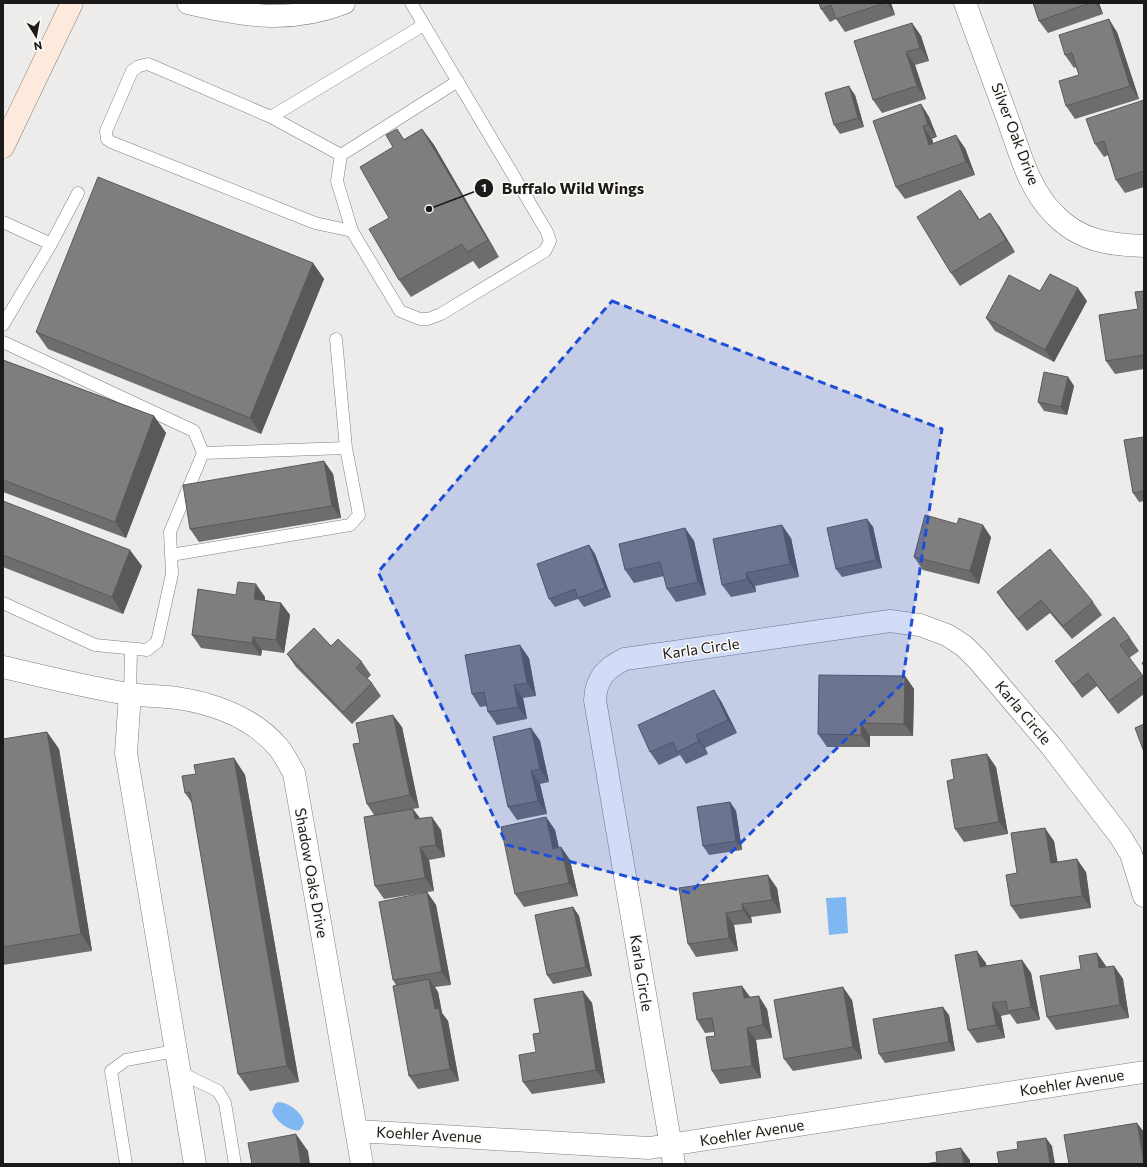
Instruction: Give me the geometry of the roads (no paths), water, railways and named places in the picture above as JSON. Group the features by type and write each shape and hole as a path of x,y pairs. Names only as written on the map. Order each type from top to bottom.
{"main road":[{"path":"3,147 72,3"}],"street":[{"path":"188,3 249,15 279,17 310,13 344,3"},
{"name":"Silver Oak Drive","path":"965,3 1033,186 1054,215 1070,228 1089,238 1112,245 1144,246"},
{"name":"Karla Circle","path":"672,1155 595,700 595,693 600,678 611,666 625,660 890,622 920,625 948,635 964,646 978,660 1052,746 1120,836 1131,854 1142,885 1144,896"},
{"name":"Shadow Oaks Drive","path":"3,667 68,683 130,694 177,698 224,709 242,717 258,728 279,748 294,773 362,1164"},
{"path":"130,694 126,753 195,1164"},
{"name":"Koehler Avenue","path":"357,1131 649,1148 672,1155 1144,1072"}],"lane":[{"path":"410,3 458,81 547,232 550,241 545,251 441,314 428,319 420,319 400,311 352,232 337,181 341,155 458,81"},
{"path":"271,117 417,29 423,23"},
{"path":"341,155 271,117 148,64 139,66 132,71 106,131 107,139 111,142 315,222 352,232"},
{"path":"3,325 51,244 78,193"},
{"path":"3,222 51,244"},
{"path":"171,555 350,525 359,515 346,448 336,339"},
{"path":"3,342 194,431 203,453 170,532 172,574 156,642 147,650 95,645 3,603"},
{"path":"203,453 346,448"},
{"path":"130,694 131,648"},
{"path":"126,1164 111,1071 126,1060 177,1062 218,1091 225,1103 235,1164"}],"water":[{"path":"846,897 848,933 829,935 826,898"},
{"path":"282,1102 290,1106 298,1112 304,1123 300,1130 292,1130 288,1128 279,1122 273,1115 272,1111 275,1104"}],"place":[{"name":"Buffalo Wild Wings","path":"429,209"}]}
